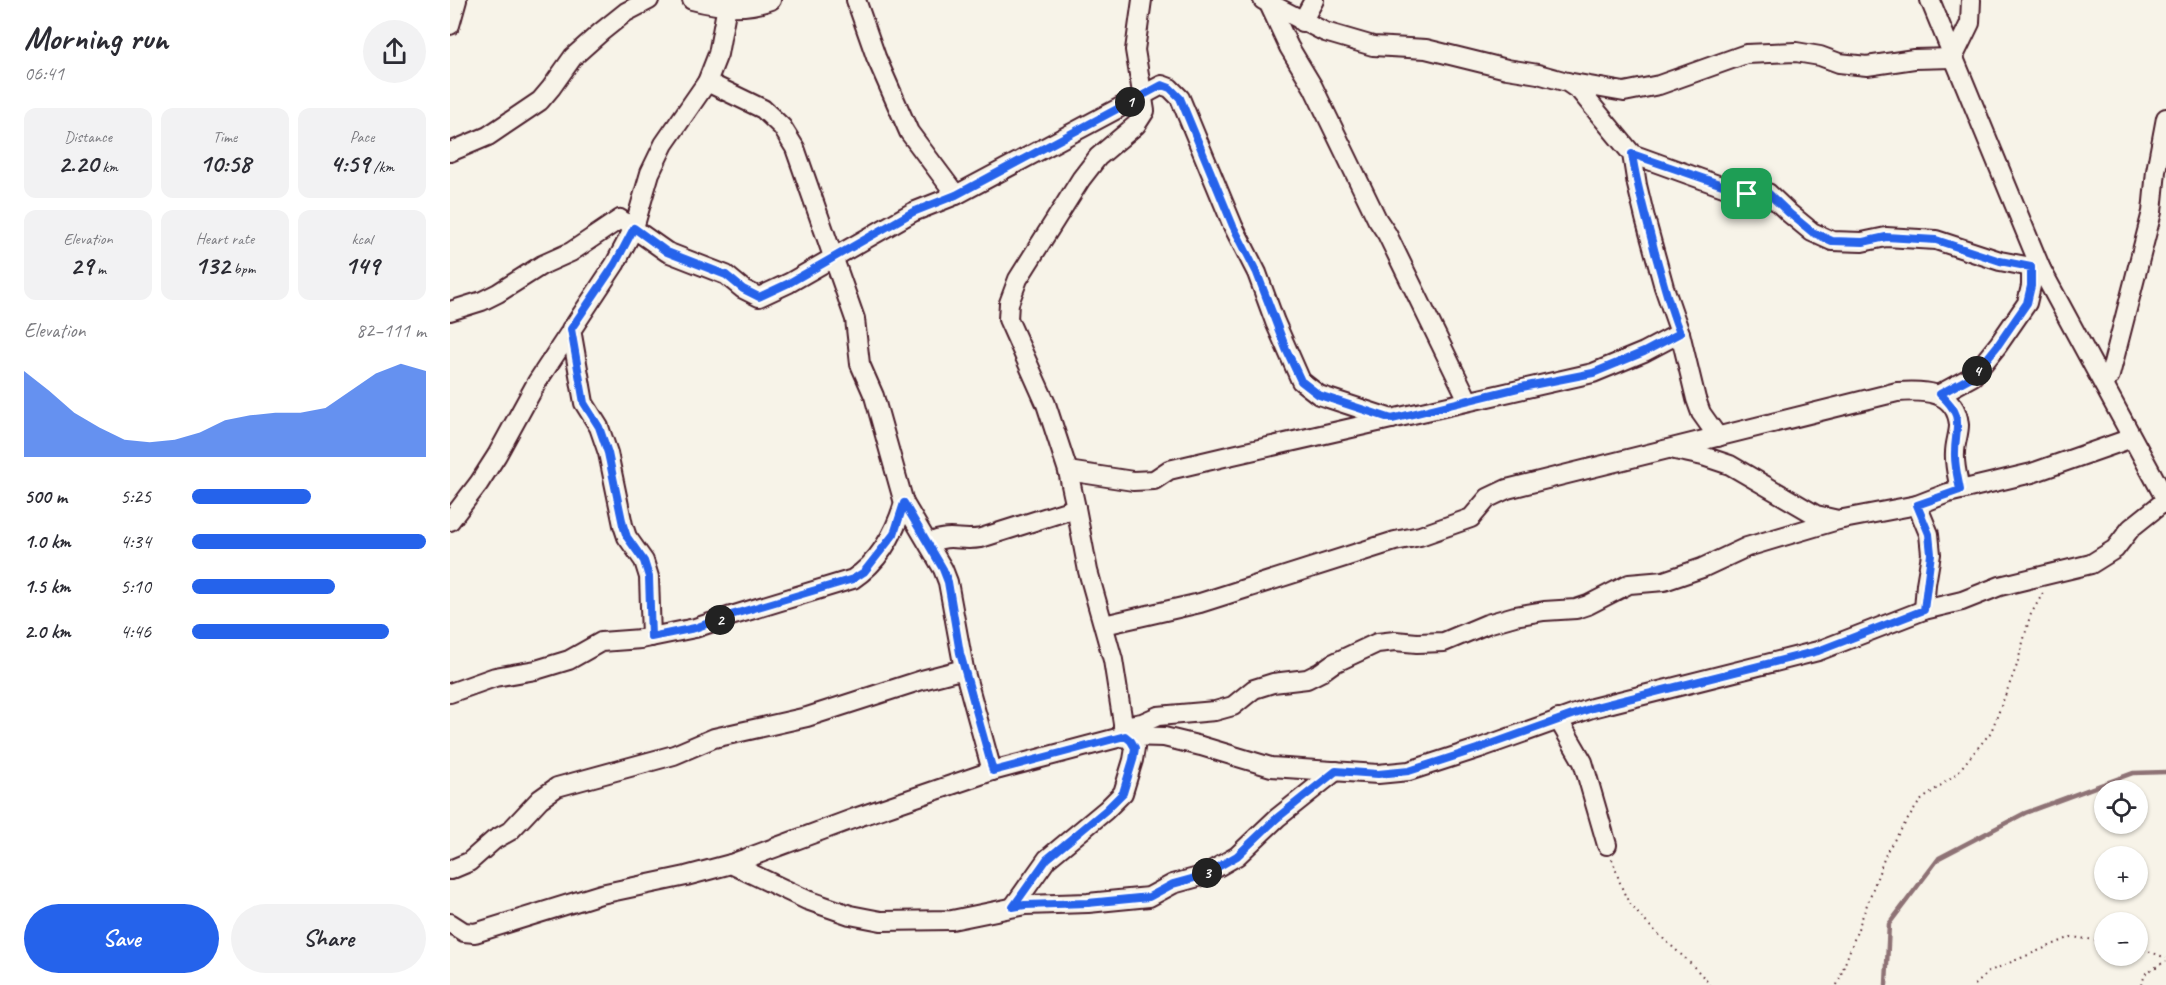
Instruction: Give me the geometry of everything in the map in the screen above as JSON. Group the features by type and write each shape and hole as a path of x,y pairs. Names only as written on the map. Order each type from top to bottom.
{"street":[{"path":"450,25 457,0"},
{"path":"450,152 488,136 540,101 573,57 626,12 650,0"},
{"path":"692,0 747,6 771,0"},
{"path":"856,0 876,57 909,132 956,195"},
{"path":"1013,907 1047,859 1123,793 1135,748 1124,731 1113,660 1088,571 1068,471 1046,404 1008,319 1009,303 1018,279 1081,179 1098,157 1119,141 1145,111 1135,50 1142,0"},
{"path":"1302,22 1314,0"},
{"path":"1124,731 1201,746 1271,767 1378,774 1409,771 1592,708 1818,651 1924,610 1962,601 2000,586 2091,564 2115,549 2131,528 2166,500 2104,385 2036,268 1930,0"},
{"path":"1953,58 1970,23 1971,0"},
{"path":"1266,2 1325,32 1373,46 1426,49 1507,69 1624,92 1659,85 1746,54 1796,52 1820,56 1839,63 1868,66 1914,59 1953,58"},
{"path":"1266,2 1313,87 1468,400"},
{"path":"452,515 479,483 497,456 537,382 615,264 634,228 650,173 664,144 707,82 718,54 727,3"},
{"path":"707,82 763,109 782,128 795,148 855,319 860,364 874,396 904,503 929,543 948,582 964,669 993,771"},
{"path":"1568,82 1580,91 1632,154 1740,193 1764,191 1812,232 1832,241 1863,242 1886,237 1936,240 2000,261 2036,268"},
{"path":"450,310 490,297 542,265 571,252 617,220 623,220 667,252 726,275 743,289 759,297 789,283 913,212 956,195 1162,85 1170,88 1180,98 1233,226 1257,273 1275,322 1301,381 1319,395 1392,419"},
{"path":"2104,385 2110,375 2152,212 2156,171 2166,118"},
{"path":"1632,154 1636,185 1664,287 1680,333 1696,399 1701,413 1718,437"},
{"path":"1940,394 1973,376 1998,345 2027,303 2036,268"},
{"path":"571,329 584,403 599,427 608,453 627,537 644,561 649,577 651,637"},
{"path":"1068,471 1133,482 1154,480 1169,470 1593,373 1644,352 1680,333"},
{"path":"1104,625 1200,603 1471,519 1488,498 1507,489 1897,392 1918,390 1940,394 1952,405 1959,424 1955,454 1960,490"},
{"path":"450,940 601,894 731,864 855,818 993,771 1124,731 1158,716 1215,711 1233,706 1254,689 1273,683 1307,679 1343,658 1351,657 1377,643 1444,642 1487,624 1515,616 1576,609 1629,584 1664,581 1702,568 1747,547 1838,520 1917,505 1960,490 2032,473 2132,438"},
{"path":"1671,449 1730,465 1816,515 1838,520"},
{"path":"450,693 495,677 536,670 569,660 601,642 651,637 695,628 853,579 864,572 894,534 904,503"},
{"path":"1917,505 1929,534 1931,554 1924,610"},
{"path":"929,543 945,537 971,540 981,538 1076,508"},
{"path":"450,870 469,862 494,840 510,831 540,799 557,787 674,755 714,738 807,717 964,669"},
{"path":"1558,719 1583,762 1607,844"},
{"path":"731,864 807,900 850,915 880,921 952,920 1025,905 1088,903 1149,897 1173,884 1202,876 1237,856 1277,818 1336,771"},
{"path":"450,923 464,932 475,933"}],"path":[{"path":"1837,985 1887,851 1920,801 1957,773 1991,732 2017,665 2030,616 2053,574"},
{"path":"1607,844 1627,900 1654,932 1682,954 1710,985"},
{"path":"1975,985 1990,971 2071,937 2094,940"},
{"path":"2141,985 2146,974 2166,959 2148,951"}],"waterway":[{"path":"1886,985 1889,924 1939,858 2025,813 2133,773 2166,772"}],"route":[{"path":"1162,85 1170,88 1180,98 1233,226 1257,273 1286,349 1301,381 1319,395 1392,419 1522,387 1593,373 1644,352 1680,333 1664,287 1636,185 1632,154 1747,194 1761,191 1768,193 1812,232 1832,241 1863,242 1886,237 1936,240 2000,261 2031,267 2031,286 2027,303 1998,345 1973,376 1940,394 1952,405 1959,424 1955,454 1960,490 1917,505 1929,534 1931,554 1924,610 1818,651 1592,708 1409,771 1378,774 1336,771 1277,818 1237,856 1202,876 1173,884 1149,897 1133,899 1013,907 1047,859 1123,793 1135,748 1125,736 993,771 960,653 948,582 929,543 904,503 894,534 864,572 853,579 695,628 651,637 649,577 644,561 627,537 608,453 599,427 584,403 571,329 615,264 634,228 667,252 726,275 743,289 759,297 789,283 913,212 956,195 1162,85"}]}
